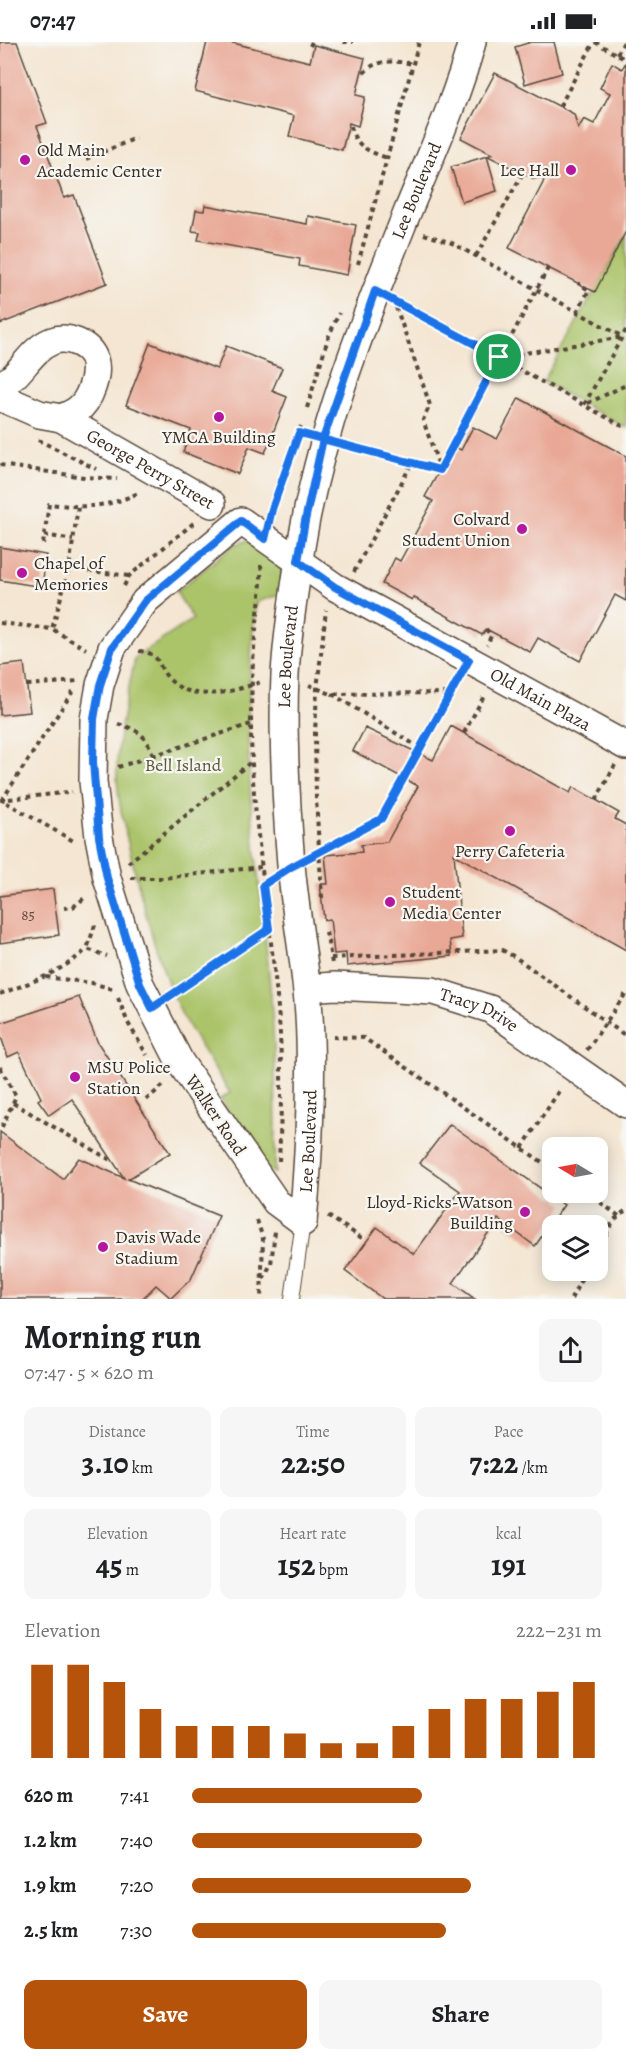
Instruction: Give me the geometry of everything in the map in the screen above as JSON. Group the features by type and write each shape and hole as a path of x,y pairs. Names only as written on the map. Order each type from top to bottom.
{"street":[{"name":"Lee Boulevard","path":"312,1217 307,988 291,867 284,729 285,673 305,521 311,436 375,291 412,228 472,42"},
{"name":"George Perry Street","path":"0,385 14,377 28,358 54,340 69,339 84,346 94,358 96,370 93,384 78,410 61,418"},
{"name":"George Perry Street","path":"0,397 39,414 61,418 226,512 298,561"},
{"name":"Walker Road","path":"226,512 217,540 145,601 112,648 100,685 94,719 93,781 99,837 107,878 140,984 180,1062 276,1203 312,1217"},
{"name":"Old Main Plaza","path":"298,561 343,591 626,746"},
{"name":"Tracy Drive","path":"307,988 335,986 433,990 490,1010 626,1104"}],"lane":[{"name":"Lee Boulevard","path":"292,1299 312,1217"}],"path":[{"path":"343,42 352,42"},
{"path":"357,267 419,42"},
{"path":"560,106 594,42 626,60"},
{"path":"616,54 624,42"},
{"path":"364,72 383,62 413,64"},
{"path":"351,126 354,138 363,147 387,158"},
{"path":"86,159 136,138"},
{"path":"476,256 523,173"},
{"path":"412,228 452,243 623,337"},
{"path":"440,470 548,268"},
{"path":"577,312 589,290 578,283"},
{"path":"440,470 423,420 430,405 393,301 626,428"},
{"path":"306,411 328,338 344,303"},
{"path":"584,405 626,330"},
{"path":"499,357 623,337"},
{"path":"584,405 626,385"},
{"path":"302,422 311,436 440,470"},
{"path":"31,436 125,484"},
{"path":"262,1281 271,1264 282,1087 280,1034 261,867 252,761 251,724 255,638 262,582 261,558 267,551 265,539 272,509 311,436"},
{"path":"343,591 412,463"},
{"path":"0,465 84,477 118,479"},
{"path":"133,488 147,495"},
{"path":"43,544 49,504 78,507 120,502 140,492"},
{"path":"52,629 69,567 78,507"},
{"path":"186,518 217,540"},
{"path":"44,535 73,540"},
{"path":"45,566 69,567 129,576"},
{"path":"0,623 52,629 87,650"},
{"path":"263,885 291,867 381,819 469,660"},
{"path":"464,733 496,674"},
{"path":"1,800 79,681 27,685"},
{"path":"331,694 420,748"},
{"path":"1,800 74,791 117,767 251,724"},
{"path":"596,800 626,746"},
{"path":"64,908 73,907 252,761"},
{"path":"1,800 77,843"},
{"path":"107,878 162,878 261,867"},
{"path":"123,1025 269,929"},
{"path":"0,994 45,977 73,962 87,949"},
{"path":"332,958 502,950 524,963 626,1036"},
{"path":"45,977 92,983 116,990"},
{"path":"333,1037 364,1038 542,1162"},
{"path":"0,1068 16,1096 0,1131"},
{"path":"146,1100 165,1084"},
{"path":"13,1103 112,1161"},
{"path":"601,1203 619,1216"},
{"path":"608,1231 614,1220 626,1210"},
{"path":"312,1217 365,1240"},
{"path":"571,1299 580,1281"}],"green space":[{"path":"626,235 626,428 543,382"},
{"name":"Bell Island","path":"248,540 279,561 284,580 279,595 256,602 248,718 252,810 272,1016 276,1095 275,1173 268,1170 220,1099 230,1093 193,1035 174,997 143,903 122,816 117,778 119,739 135,658 193,619 176,592 234,545"}],"building":[{"name":"Old Main Academic Center","path":"0,42 17,42 47,123 37,126 64,198 74,195 107,283 0,324"},
{"path":"207,42 229,42 310,62 314,45 365,58 356,95 365,97 358,126 349,123 342,150 289,136 294,116 195,91"},
{"path":"531,42 554,42 562,73 525,84 515,47"},
{"name":"Lee Hall","path":"626,62 626,231 595,292 509,248 545,176 534,179 488,156 492,154 461,138 495,73 574,114 578,129 584,119 594,124 610,93 600,88 612,63 622,69"},
{"path":"487,156 497,191 462,202 451,167"},
{"path":"205,205 307,224 308,216 356,225 347,275 299,266 300,259 198,240 200,232 192,231 196,210 204,211"},
{"name":"YMCA Building","path":"150,343 217,369 226,346 282,368 272,391 287,397 265,453 249,447 238,474 183,452 191,430 126,405"},
{"name":"Colvard Student Union","path":"519,398 626,456 626,601 615,595 580,661 538,638 530,652 486,629 482,635 413,597 412,600 382,584 395,558 400,561 433,501 425,497 453,446 461,450 473,427 497,439"},
{"name":"Chapel of Memories","path":"0,547 46,555 42,587 0,580"},
{"path":"24,663 30,712 0,715 0,666"},
{"name":"Perry Cafeteria","path":"451,726 570,793 573,787 619,813 615,819 626,825 626,950 454,854 462,938 450,940 452,956 347,966 346,953 334,954 330,919 324,920 320,884 328,884 325,855 362,852 361,845 387,842 418,786 353,751 365,728 433,760"},
{"path":"53,889 59,935 0,943 0,896"},
{"name":"Davis Wade Stadium","path":"79,997 98,1043 170,1153 128,1179 219,1216 191,1279 171,1298 156,1285 142,1299 0,1299 0,1132 63,1179 79,1158 124,1178 72,1099 49,1115 38,1100 41,1098 19,1052 8,1057 0,1034 0,1023"},
{"name":"Lloyd-Ricks-Watson Building","path":"450,1124 542,1189 542,1203 564,1205 557,1215 542,1215 542,1236 535,1246 498,1219 453,1283 475,1299 383,1299 345,1271 377,1227 414,1254 460,1191 420,1163"}],"place":[{"name":"Old Main Academic Center","path":"25,160"},
{"name":"Lee Hall","path":"571,170"},
{"name":"YMCA Building","path":"219,417"},
{"name":"Colvard Student Union","path":"522,529"},
{"name":"Chapel of Memories","path":"22,573"},
{"name":"Perry Cafeteria","path":"510,831"},
{"name":"Student Media Center","path":"390,902"},
{"name":"MSU Police Station","path":"75,1077"},
{"name":"Lloyd-Ricks-Watson Building","path":"525,1212"},
{"name":"Davis Wade Stadium","path":"103,1247"}],"route":[{"path":"499,357 375,291 323,439 298,561 335,587 469,660 381,819 291,867 263,885 269,929 152,1008 140,984 107,878 99,837 93,781 94,719 100,685 112,648 145,601 241,521 265,539 272,509 299,433 323,439 344,446 440,470 499,357"}]}
